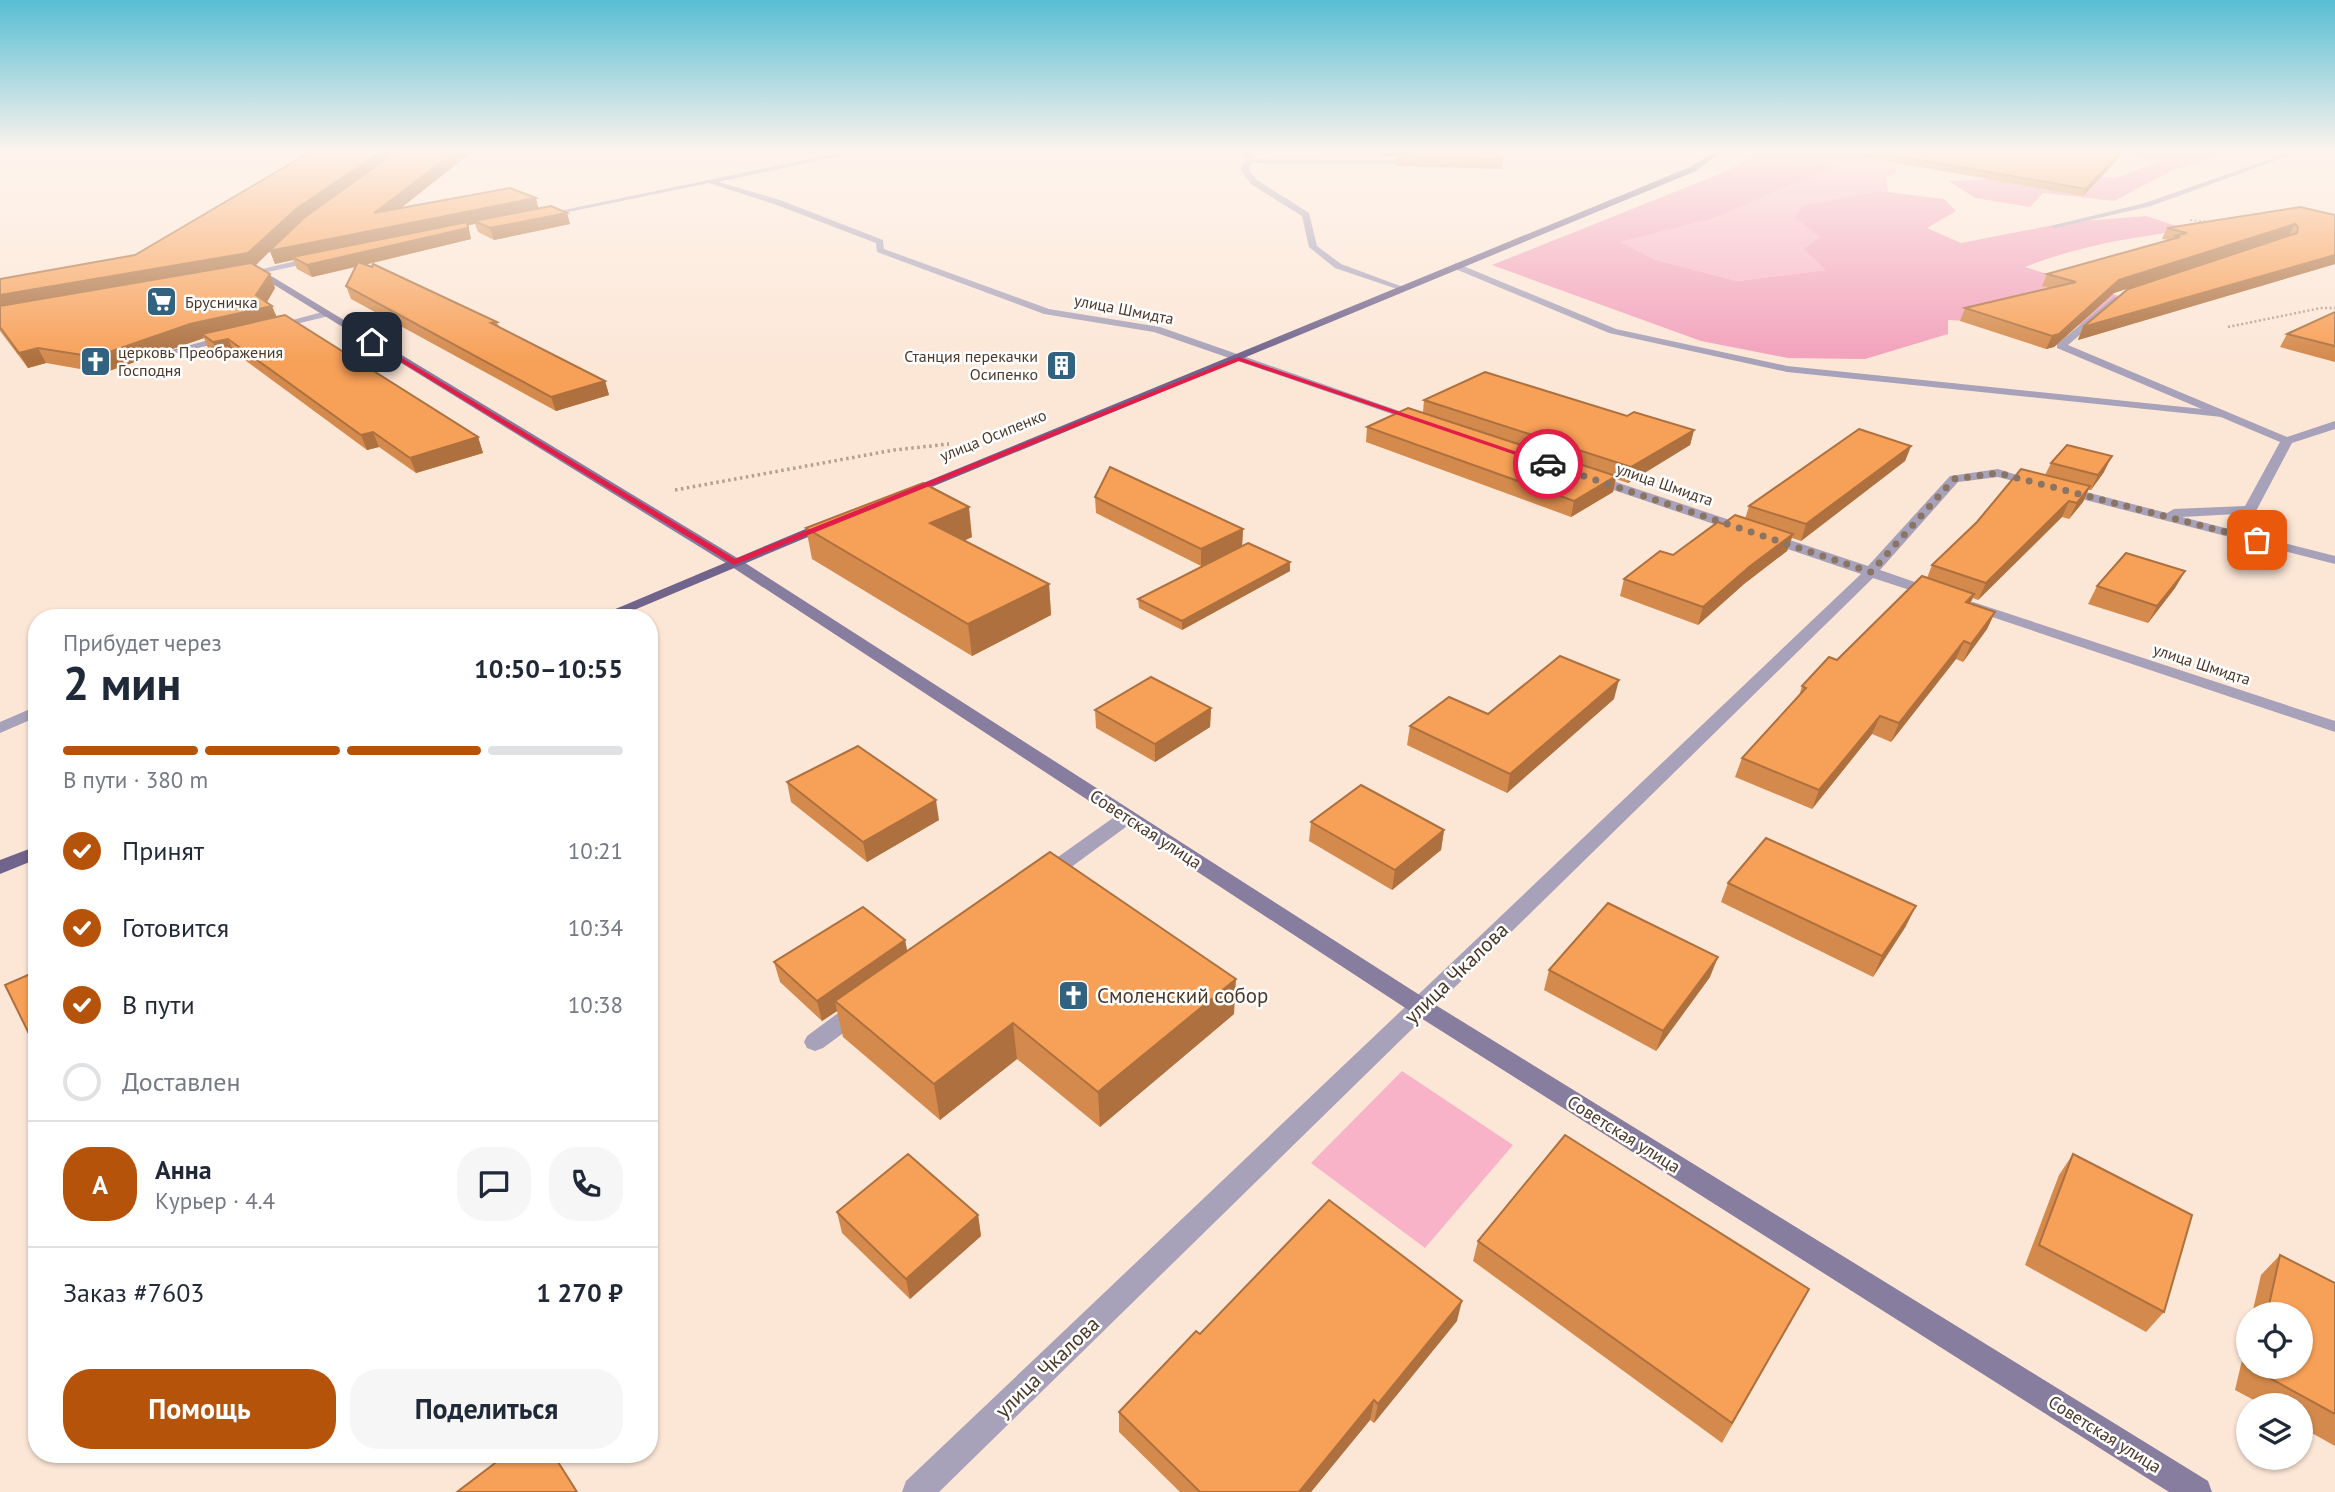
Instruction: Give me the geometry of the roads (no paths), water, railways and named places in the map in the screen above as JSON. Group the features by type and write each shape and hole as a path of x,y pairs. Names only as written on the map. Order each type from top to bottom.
{"main road":[{"name":"улица Осипенко","path":"898,496 1239,359 1400,289 1569,221"},
{"path":"622,609 835,522"},
{"path":"0,867 28,856"}],"street":[{"name":"улица Шмидта","path":"825,221 880,242 880,250 1047,312 1156,329 1437,426"},
{"path":"1307,221 1313,247 1338,265 1400,289"},
{"path":"2054,226 2096,221"},
{"path":"258,271 272,256"},
{"path":"244,273 324,258"},
{"path":"1457,267 1613,331 1787,369 2222,414"},
{"name":"Советская улица","path":"258,271 734,562 1421,1007 2197,1492"},
{"path":"2131,293 2118,298 2061,345 2287,441 2335,425"},
{"path":"262,329 326,314"},
{"path":"173,351 237,335"},
{"path":"2152,513 2249,510 2287,441"},
{"name":"улица Чкалова","path":"917,1492 1871,572 1954,479 1998,473 2152,513"},
{"name":"улица Шмидта","path":"1582,475 2335,727"},
{"path":"2152,513 2335,560"},
{"path":"0,728 28,715"},
{"path":"1027,889 1127,817"},
{"path":"815,1042 870,1002"}],"place":[{"name":"Брусничка","path":"162,302"},
{"name":"церковь Преображения Господня","path":"95,361"},
{"name":"Станция перекачки Осипенко","path":"1061,365"},
{"name":"Смоленский собор","path":"1074,995"}]}
